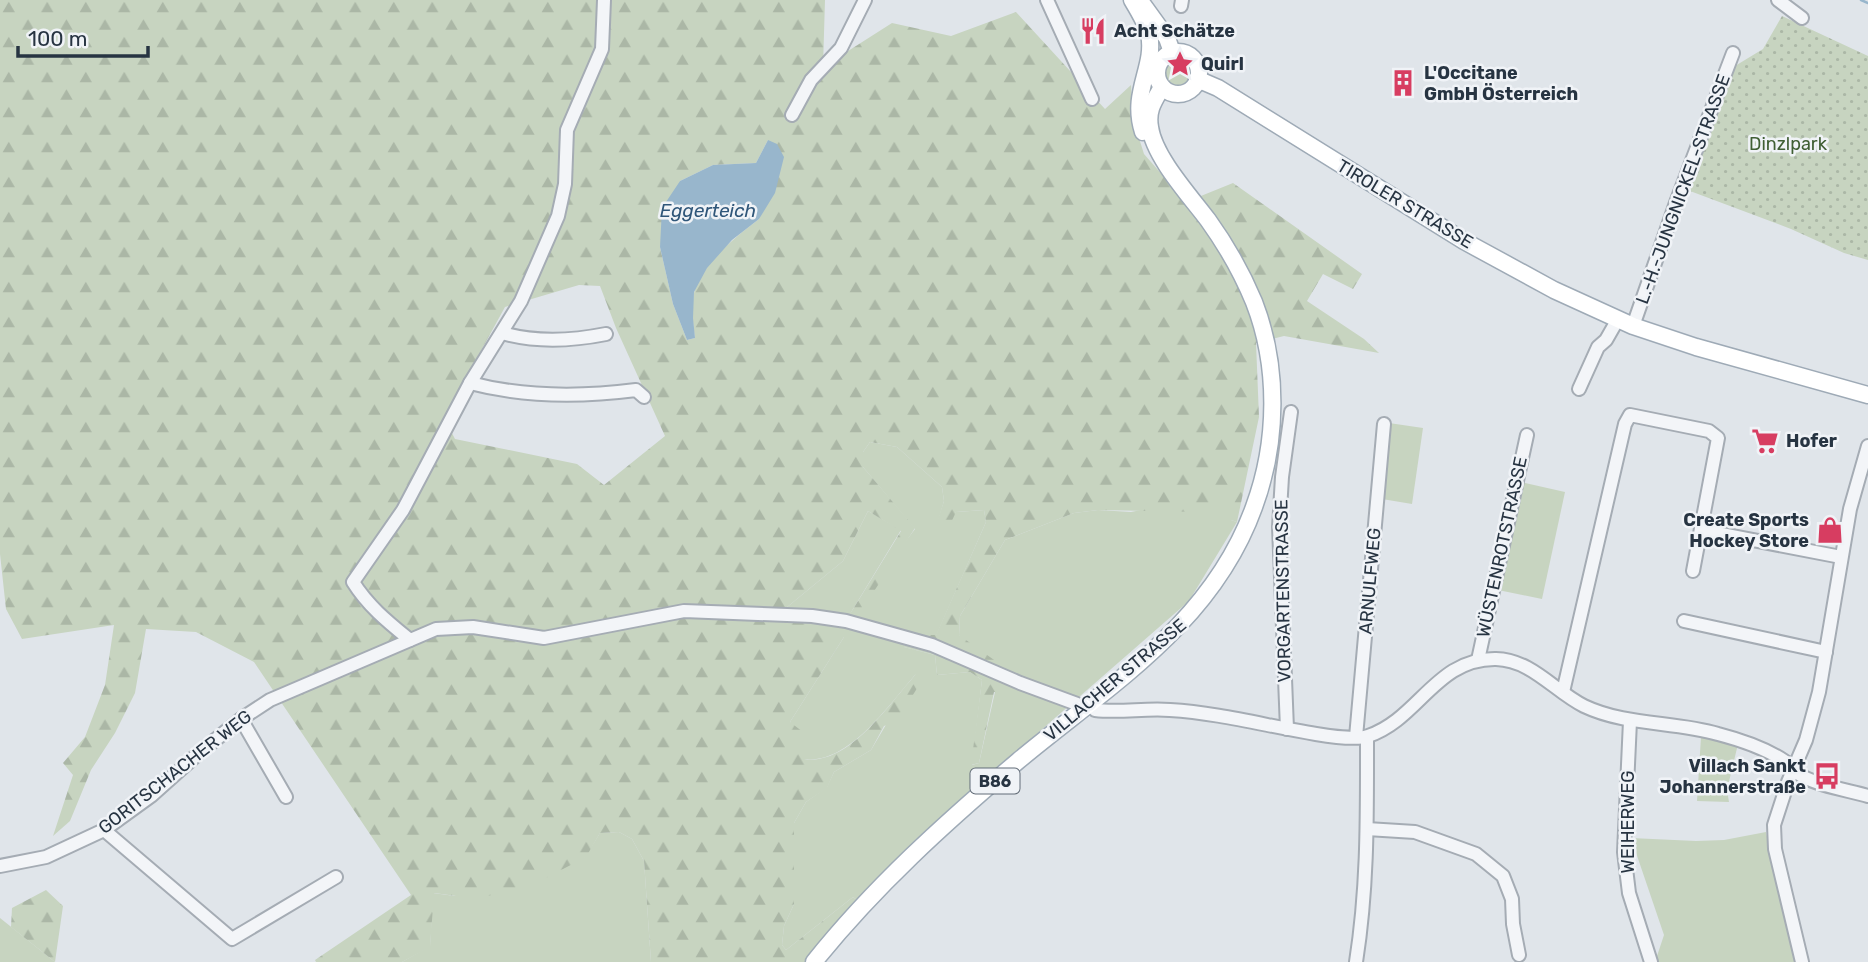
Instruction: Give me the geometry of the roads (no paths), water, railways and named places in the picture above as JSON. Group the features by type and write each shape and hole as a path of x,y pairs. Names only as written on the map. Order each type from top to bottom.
{"main road":[{"name":"B86","path":"1132,0 1149,35 1138,117 1149,150 1158,161 1165,161 1150,131 1149,118 1151,103 1162,87"},
{"path":"1140,0 1167,38 1172,52"},
{"path":"1172,52 1183,52 1191,57 1197,66 1197,79 1190,89 1173,93 1162,87 1158,81 1157,68 1162,58 1172,52"},
{"name":"TIROLER STRASSE","path":"1197,79 1218,88 1514,270 1633,326 1696,347 1868,395"},
{"name":"VILLACHER STRASSE","path":"814,962 871,897 961,810 1169,637 1191,615 1241,537 1255,507 1271,432 1272,382 1261,323 1254,301 1226,248 1165,161"}],"street":[{"path":"410,639 379,615 353,582 403,510 470,383 521,301 558,216 565,184 566,131 602,49 604,0"},
{"path":"792,115 811,80 841,48 865,0"},
{"path":"1047,0 1092,99"},
{"path":"1778,0 1802,18"},
{"name":"L.-H.-JUNGNICKEL-STRASSE","path":"1633,326 1733,53"},
{"path":"1579,390 1598,346 1606,340 1618,318"},
{"path":"502,333 524,339 573,340 606,334"},
{"path":"470,383 496,390 587,395 636,390 644,397"},
{"name":"VORGARTENSTRASSE","path":"1287,729 1279,527 1282,477 1291,412"},
{"path":"1563,692 1625,424 1630,415 1709,431 1718,438 1693,570"},
{"name":"ARNULFWEG","path":"1356,962 1364,910 1367,830 1361,737 1384,424"},
{"name":"WÜSTENROTSTRASSE","path":"1478,660 1527,435"},
{"path":"1802,962 1775,849 1774,825 1793,768 1806,740 1826,652 1850,509 1868,446"},
{"path":"1701,530 1841,557"},
{"name":"GORITSCHACHER WEG","path":"0,866 46,857 104,830 151,796 198,753 241,719 270,700 436,629 473,627 544,638 684,611 812,616 846,621 932,645 1077,704"},
{"path":"1684,621 1826,652"},
{"path":"1096,710 1168,710 1322,735 1361,737 1394,723 1435,684 1459,666 1478,660 1500,659 1522,665 1584,706 1630,721 1715,733 1749,744 1784,761 1802,777 1868,796"},
{"path":"241,719 286,797"},
{"name":"WEIHERWEG","path":"1630,721 1624,852 1629,893 1651,962"},
{"path":"104,830 232,939 336,877"},
{"path":"1367,830 1415,832 1476,854 1503,876 1512,899 1513,924 1519,955"}],"water":[{"name":"Eggerteich","path":"768,140 777,144 784,157 775,193 759,219 732,240 707,268 694,292 695,338 687,340 673,304 660,247 662,208 680,181 713,165 756,163"}],"waterway":[{"path":"1861,0 1868,3"}],"place":[{"name":"Acht Schätze","path":"1093,31"},
{"name":"Quirl","path":"1180,64"},
{"name":"L'Occitane GmbH Österreich","path":"1403,83"},
{"name":"Hofer","path":"1765,441"},
{"name":"Create Sports Hockey Store","path":"1830,530"},
{"name":"Villach Sankt Johannerstraße","path":"1827,776"}],"park label":[{"name":"Dinzlpark","path":"1788,144"}]}
